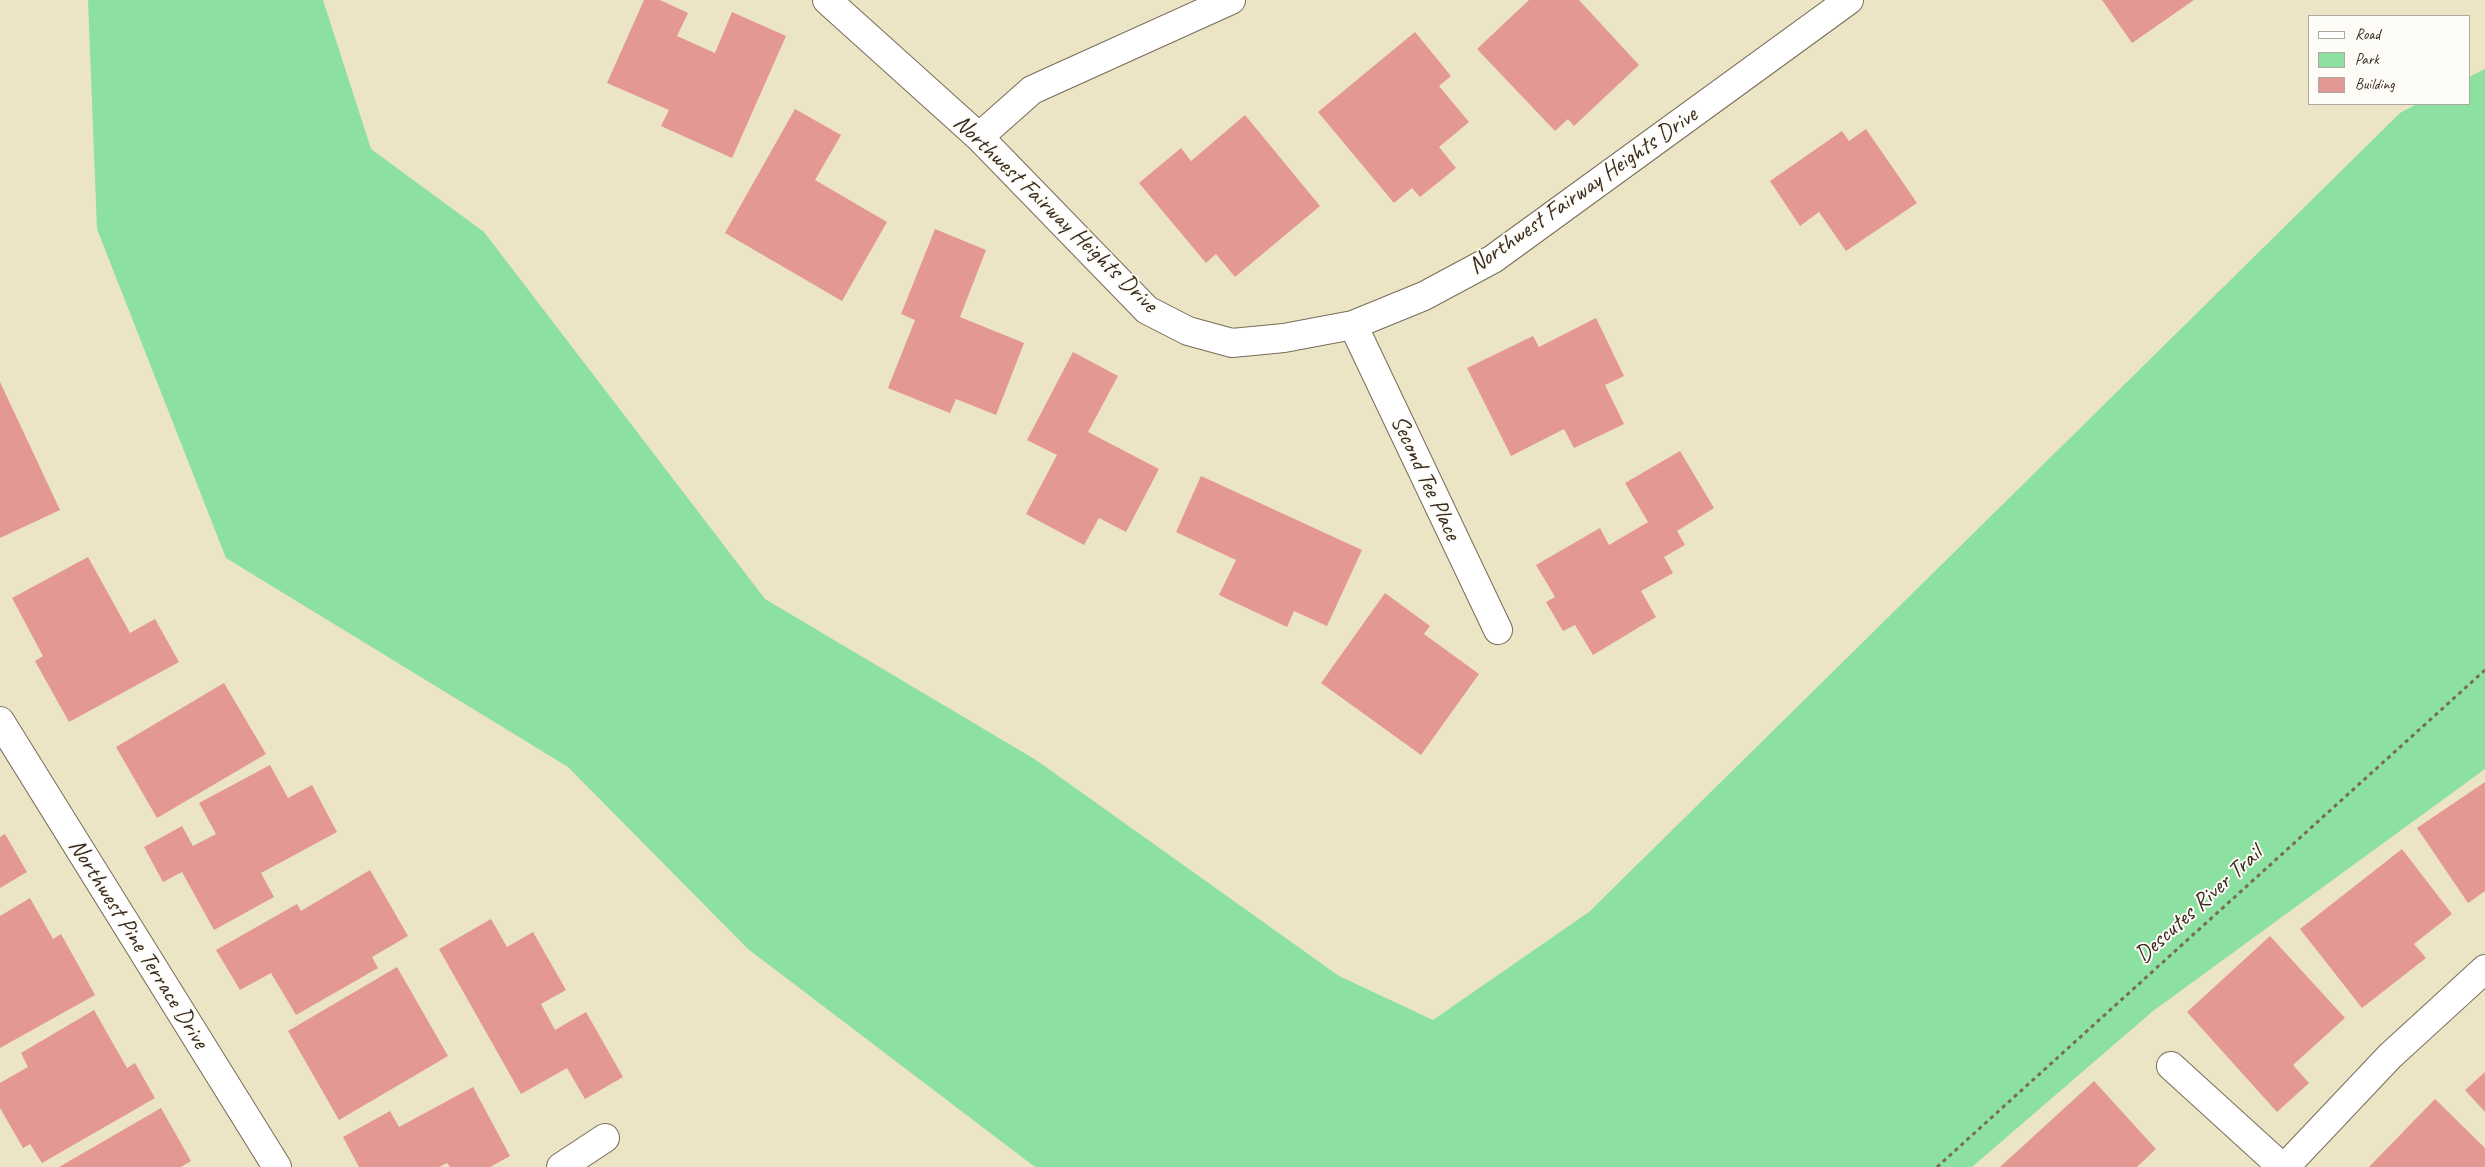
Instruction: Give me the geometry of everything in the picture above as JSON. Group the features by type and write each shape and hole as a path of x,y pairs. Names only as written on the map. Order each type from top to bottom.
{"street":[{"name":"Northwest Fairway Heights Drive","path":"828,0 979,137 1147,310 1188,331 1232,343 1284,338 1353,325 1424,296 1493,259 1849,0"},
{"path":"979,137 1032,90 1231,0"},
{"name":"Second Tee Place","path":"1353,325 1498,630"},
{"name":"Northwest Pine Terrace Drive","path":"0,721 277,1167"},
{"path":"2171,1066 2283,1167 2390,1056 2485,969"},
{"path":"561,1167 605,1138"}],"path":[{"name":"Descutes River Trail","path":"1937,1167 2485,670"}],"green space":[{"path":"88,0 323,0 371,149 484,232 765,599 1036,760 1339,976 1433,1020 1589,912 2400,113 2415,105 2470,105 2470,76 2485,69 2485,769 2153,1011 1972,1167 1035,1167 748,949 568,767 226,558 97,229"}],"building":[{"path":"644,0 660,0 688,13 677,36 715,53 732,12 786,36 732,158 661,126 669,110 607,83"},
{"path":"1529,0 1579,0 1639,65 1574,126 1568,119 1555,131 1477,49"},
{"path":"2102,0 2194,0 2132,43"},
{"path":"1415,32 1451,76 1439,86 1469,122 1439,147 1456,168 1420,197 1412,188 1394,203 1318,112"},
{"path":"795,109 841,135 815,180 887,222 842,301 725,233"},
{"path":"1245,115 1320,206 1235,277 1216,254 1206,263 1139,183 1181,148 1191,161"},
{"path":"1866,129 1917,203 1846,251 1819,212 1800,226 1770,181 1842,131 1849,141"},
{"path":"935,229 986,250 960,317 1024,343 996,415 956,399 950,413 888,388 915,320 901,314"},
{"path":"1596,318 1624,376 1605,385 1624,424 1574,448 1564,429 1511,456 1467,368 1533,336 1539,347"},
{"path":"1073,352 1118,376 1088,432 1159,469 1126,532 1099,518 1084,545 1026,514 1057,455 1027,440"},
{"path":"0,382 60,510 0,538"},
{"path":"1680,451 1714,508 1677,531 1685,545 1664,557 1673,573 1641,591 1656,617 1593,655 1575,625 1563,631 1546,602 1555,597 1536,565 1600,528 1609,545 1648,522 1625,483"},
{"path":"1201,476 1362,550 1327,626 1294,611 1287,627 1219,595 1236,560 1176,532"},
{"path":"88,557 130,633 155,619 179,662 69,722 35,661 43,656 12,598"},
{"path":"1385,593 1430,626 1424,634 1479,674 1421,755 1321,683"},
{"path":"224,683 266,754 157,818 116,747"},
{"path":"270,765 288,798 312,785 337,832 261,873 274,897 214,930 182,872 163,882 144,847 182,826 193,846 216,834 199,803"},
{"path":"2485,782 2485,891 2468,903 2417,828"},
{"path":"5,834 27,872 0,888 0,837"},
{"path":"2402,849 2452,914 2414,944 2426,958 2362,1008 2300,929"},
{"path":"370,870 408,936 372,957 378,968 296,1015 271,973 240,990 216,950 297,904 301,911"},
{"path":"30,898 53,939 61,934 95,995 0,1048 0,916"},
{"path":"491,919 507,947 533,932 566,990 541,1004 555,1030 586,1012 623,1077 585,1099 567,1068 521,1094 439,949"},
{"path":"2270,936 2345,1018 2293,1065 2309,1083 2277,1112 2187,1012"},
{"path":"397,967 448,1056 339,1120 288,1031"},
{"path":"94,1010 127,1068 135,1063 155,1098 42,1163 30,1144 23,1148 0,1108 0,1083 28,1067 21,1053"},
{"path":"2485,1072 2485,1112 2465,1090"},
{"path":"2094,1081 2156,1149 2137,1167 2000,1167"},
{"path":"473,1087 510,1156 490,1167 450,1167 447,1163 439,1167 359,1167 343,1137 390,1111 399,1127"},
{"path":"2435,1099 2485,1148 2485,1167 2369,1167"},
{"path":"161,1108 191,1161 181,1167 59,1167"}]}
